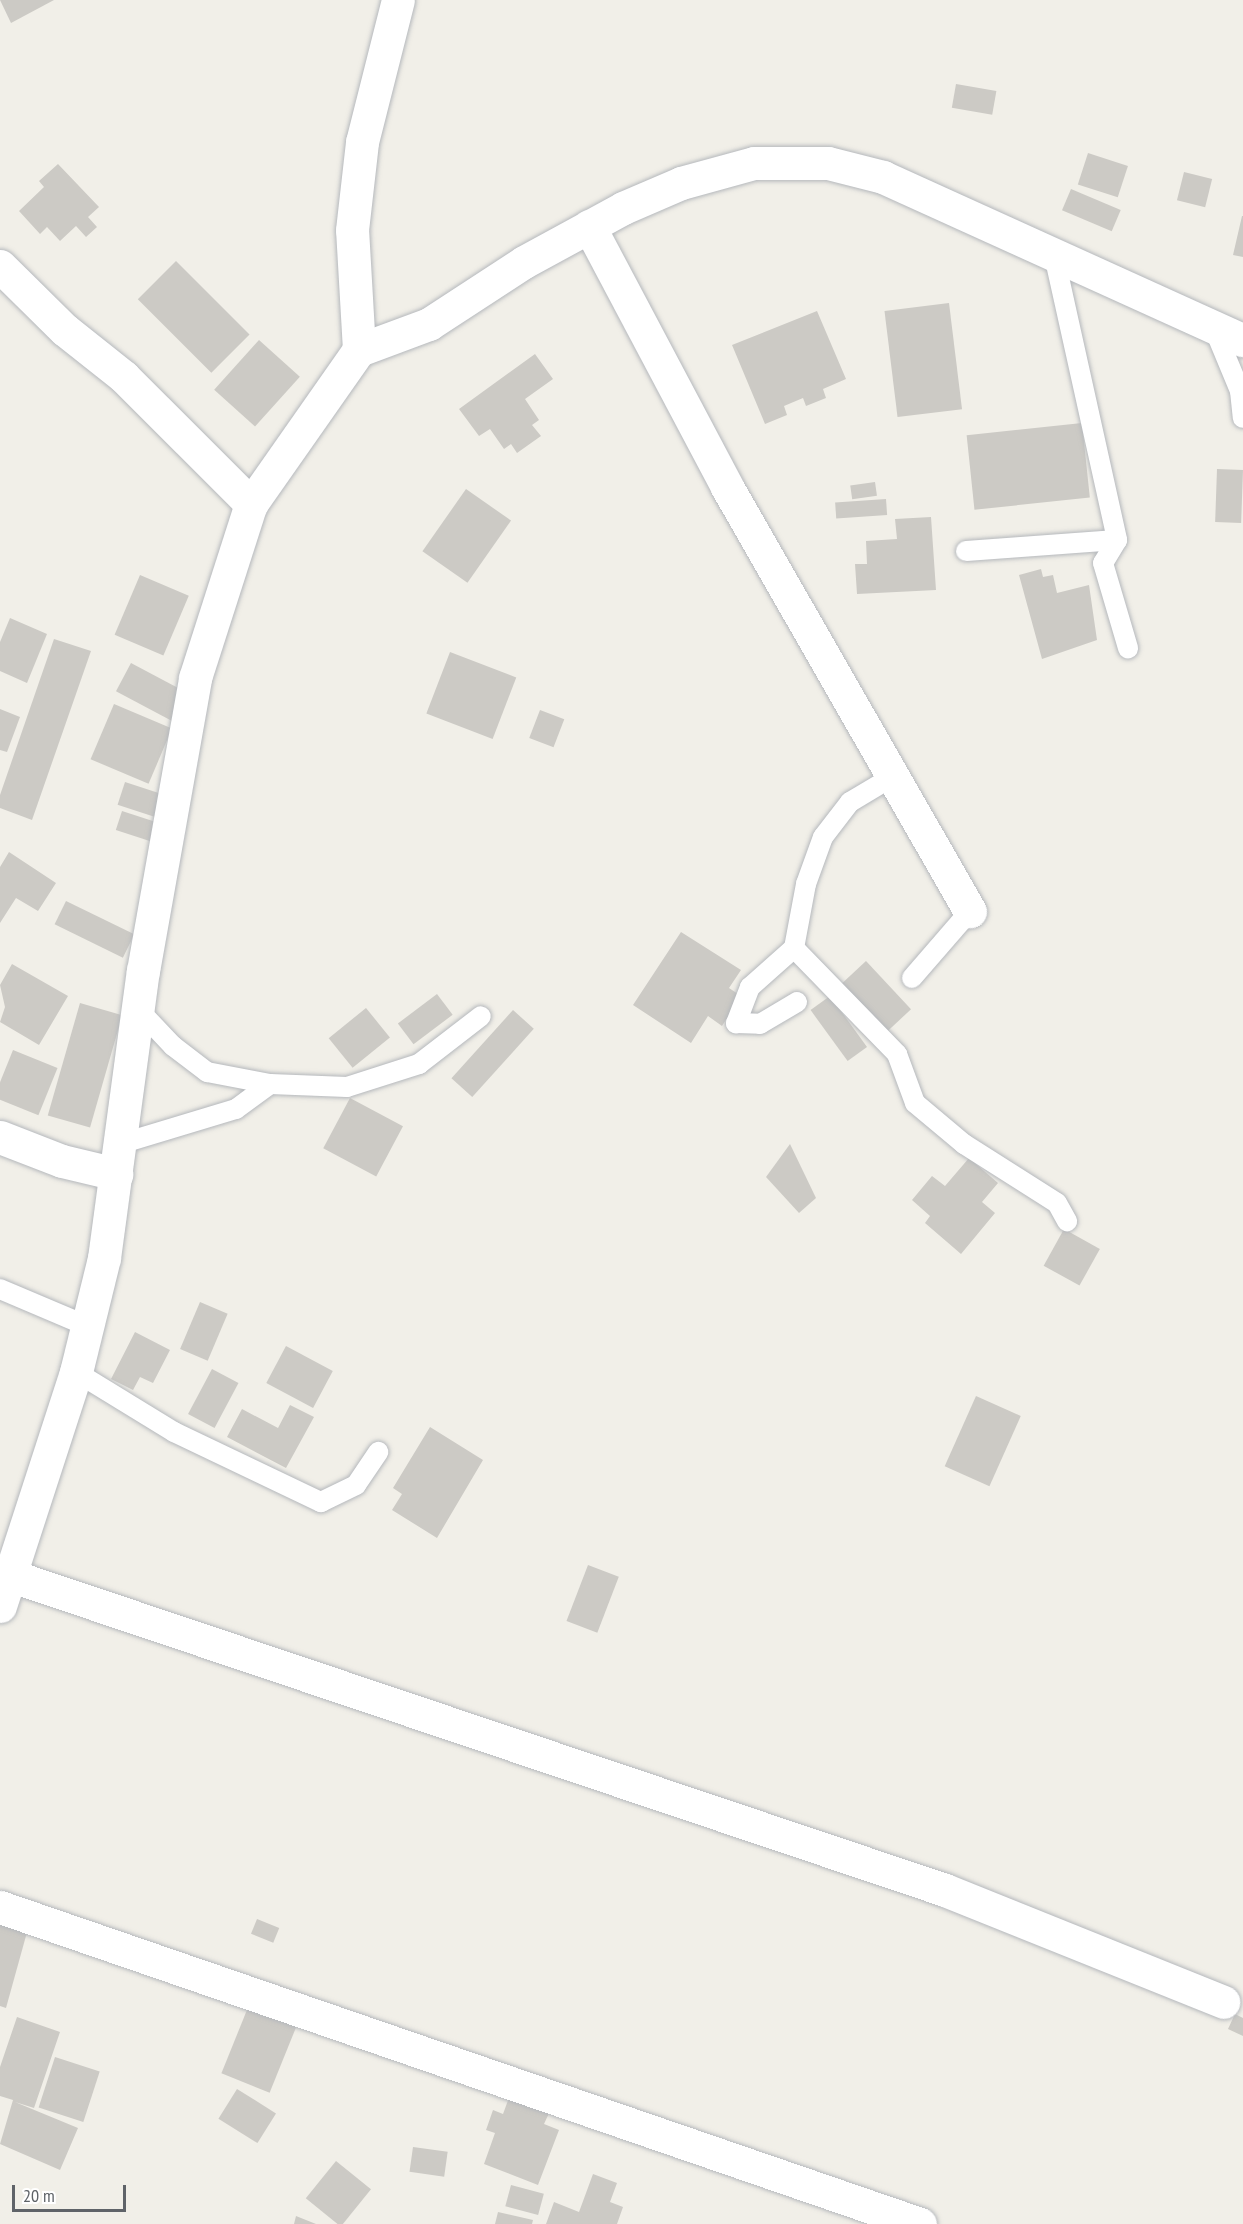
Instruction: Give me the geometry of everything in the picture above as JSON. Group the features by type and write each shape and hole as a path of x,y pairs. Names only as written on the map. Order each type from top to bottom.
{"street":[{"path":"360,350 353,219 362,142 398,0"},
{"path":"0,1606 12,1576 76,1372 87,1326 118,1159 138,1009 195,678 251,504 360,350 429,324 589,226 681,183 754,163 828,163 883,177 1243,340"},
{"path":"589,226 727,487 970,912"},
{"path":"0,266 65,330 124,377 251,504"},
{"path":"0,1137 62,1161 118,1159"},
{"path":"12,1576 900,1875 1223,2002"},
{"path":"0,1907 920,2224"}],"lane":[{"path":"1054,255 1117,540 1103,563 1128,648"},
{"path":"1212,326 1240,391 1243,418"},
{"path":"966,551 1117,540"},
{"path":"796,1002 760,1024 736,1023 750,987 794,948 806,884 823,837 850,802 892,777"},
{"path":"912,978 970,912"},
{"path":"794,948 897,1054 915,1103 964,1144 1057,1203 1067,1221"},
{"path":"138,1009 173,1046 207,1071 270,1084 347,1087 419,1064 481,1016"},
{"path":"118,1159 236,1109 270,1084"},
{"path":"0,1289 87,1326"},
{"path":"76,1372 174,1432 321,1502 356,1485 378,1452"}],"building":[{"path":"0,0 54,0 11,23"},
{"path":"956,84 996,91 992,115 952,108"},
{"path":"1088,153 1128,166 1118,197 1078,184"},
{"path":"58,164 99,207 88,217 97,227 86,237 76,226 60,241 47,227 40,234 19,211 44,187 39,181"},
{"path":"1184,172 1212,179 1205,207 1177,200"},
{"path":"1071,189 1121,210 1112,231 1062,210"},
{"path":"1243,216 1243,257 1233,255"},
{"path":"176,261 250,335 211,373 138,299"},
{"path":"949,303 962,409 898,417 884,311"},
{"path":"817,311 846,379 823,389 826,398 806,406 803,398 784,406 787,415 765,424 732,345"},
{"path":"259,340 300,377 255,427 214,390"},
{"path":"535,354 553,379 525,399 539,420 532,425 541,436 517,453 511,444 504,449 490,429 479,436 459,409"},
{"path":"1082,423 1090,498 974,510 967,435"},
{"path":"1217,469 1243,470 1241,523 1215,522"},
{"path":"875,482 877,496 852,499 850,485"},
{"path":"466,489 511,521 467,583 422,551"},
{"path":"886,499 887,515 836,519 835,503"},
{"path":"931,517 936,590 857,594 855,564 867,564 866,541 897,539 895,519"},
{"path":"1041,569 1043,577 1053,575 1057,593 1089,585 1097,640 1042,659 1019,575"},
{"path":"140,575 189,596 163,656 115,635"},
{"path":"10,618 47,634 27,683 0,671 0,642"},
{"path":"54,639 91,651 32,820 0,808 0,795"},
{"path":"450,652 516,677 493,739 426,714"},
{"path":"131,663 188,693 172,721 116,691"},
{"path":"114,704 172,729 149,784 91,759"},
{"path":"0,709 20,717 7,752 0,750"},
{"path":"540,710 564,719 554,747 529,738"},
{"path":"125,782 164,795 157,817 118,805"},
{"path":"122,811 158,823 152,842 116,830"},
{"path":"9,852 56,883 38,911 16,898 0,923 0,867"},
{"path":"66,901 134,934 123,958 55,924"},
{"path":"681,932 741,970 729,988 741,996 722,1026 708,1016 691,1043 633,1005"},
{"path":"866,961 911,1009 887,1032 842,984"},
{"path":"12,964 68,996 39,1045 0,1022 5,1007 0,985"},
{"path":"437,994 453,1015 414,1044 398,1023"},
{"path":"830,996 867,1047 848,1061 811,1010"},
{"path":"80,1003 122,1015 90,1128 48,1115"},
{"path":"366,1008 390,1038 353,1068 329,1038"},
{"path":"513,1010 534,1029 472,1097 451,1078"},
{"path":"13,1050 58,1068 38,1115 0,1100 0,1082"},
{"path":"350,1098 403,1126 376,1176 323,1148"},
{"path":"790,1144 816,1198 799,1213 766,1177"},
{"path":"969,1158 998,1183 982,1202 995,1213 961,1254 925,1223 930,1216 912,1200 932,1176 945,1186"},
{"path":"1064,1229 1100,1249 1079,1286 1044,1266"},
{"path":"200,1302 228,1314 208,1361 180,1349"},
{"path":"135,1332 170,1350 153,1383 140,1377 133,1390 111,1379"},
{"path":"286,1346 333,1371 313,1408 266,1383"},
{"path":"212,1369 238,1383 215,1428 188,1414"},
{"path":"976,1396 1021,1416 989,1486 945,1466"},
{"path":"290,1405 314,1417 286,1468 227,1437 242,1409 278,1428"},
{"path":"430,1427 483,1460 437,1538 392,1510 402,1494 393,1488"},
{"path":"588,1565 619,1577 597,1633 566,1621"},
{"path":"0,1916 29,1925 6,2008 0,2006"},
{"path":"257,1919 279,1928 273,1943 251,1934"},
{"path":"251,2000 299,2019 270,2093 221,2073"},
{"path":"1235,2014 1243,2018 1243,2036 1228,2029"},
{"path":"17,2017 60,2032 34,2108 15,2102 78,2128 60,2170 0,2144 13,2100 0,2096 0,2067"},
{"path":"55,2057 100,2072 83,2122 39,2107"},
{"path":"237,2089 276,2113 257,2143 218,2119"},
{"path":"510,2095 550,2111 544,2124 559,2130 538,2185 484,2164 495,2133 486,2130 493,2110 503,2114"},
{"path":"413,2147 448,2152 444,2177 410,2172"},
{"path":"336,2161 371,2189 343,2224 338,2224 306,2198"},
{"path":"593,2174 617,2183 610,2202 623,2207 617,2224 546,2224 554,2202 579,2212"},
{"path":"511,2185 544,2194 538,2215 505,2206"},
{"path":"498,2212 533,2220 532,2224 495,2224"},
{"path":"296,2216 316,2224 294,2224"}]}
